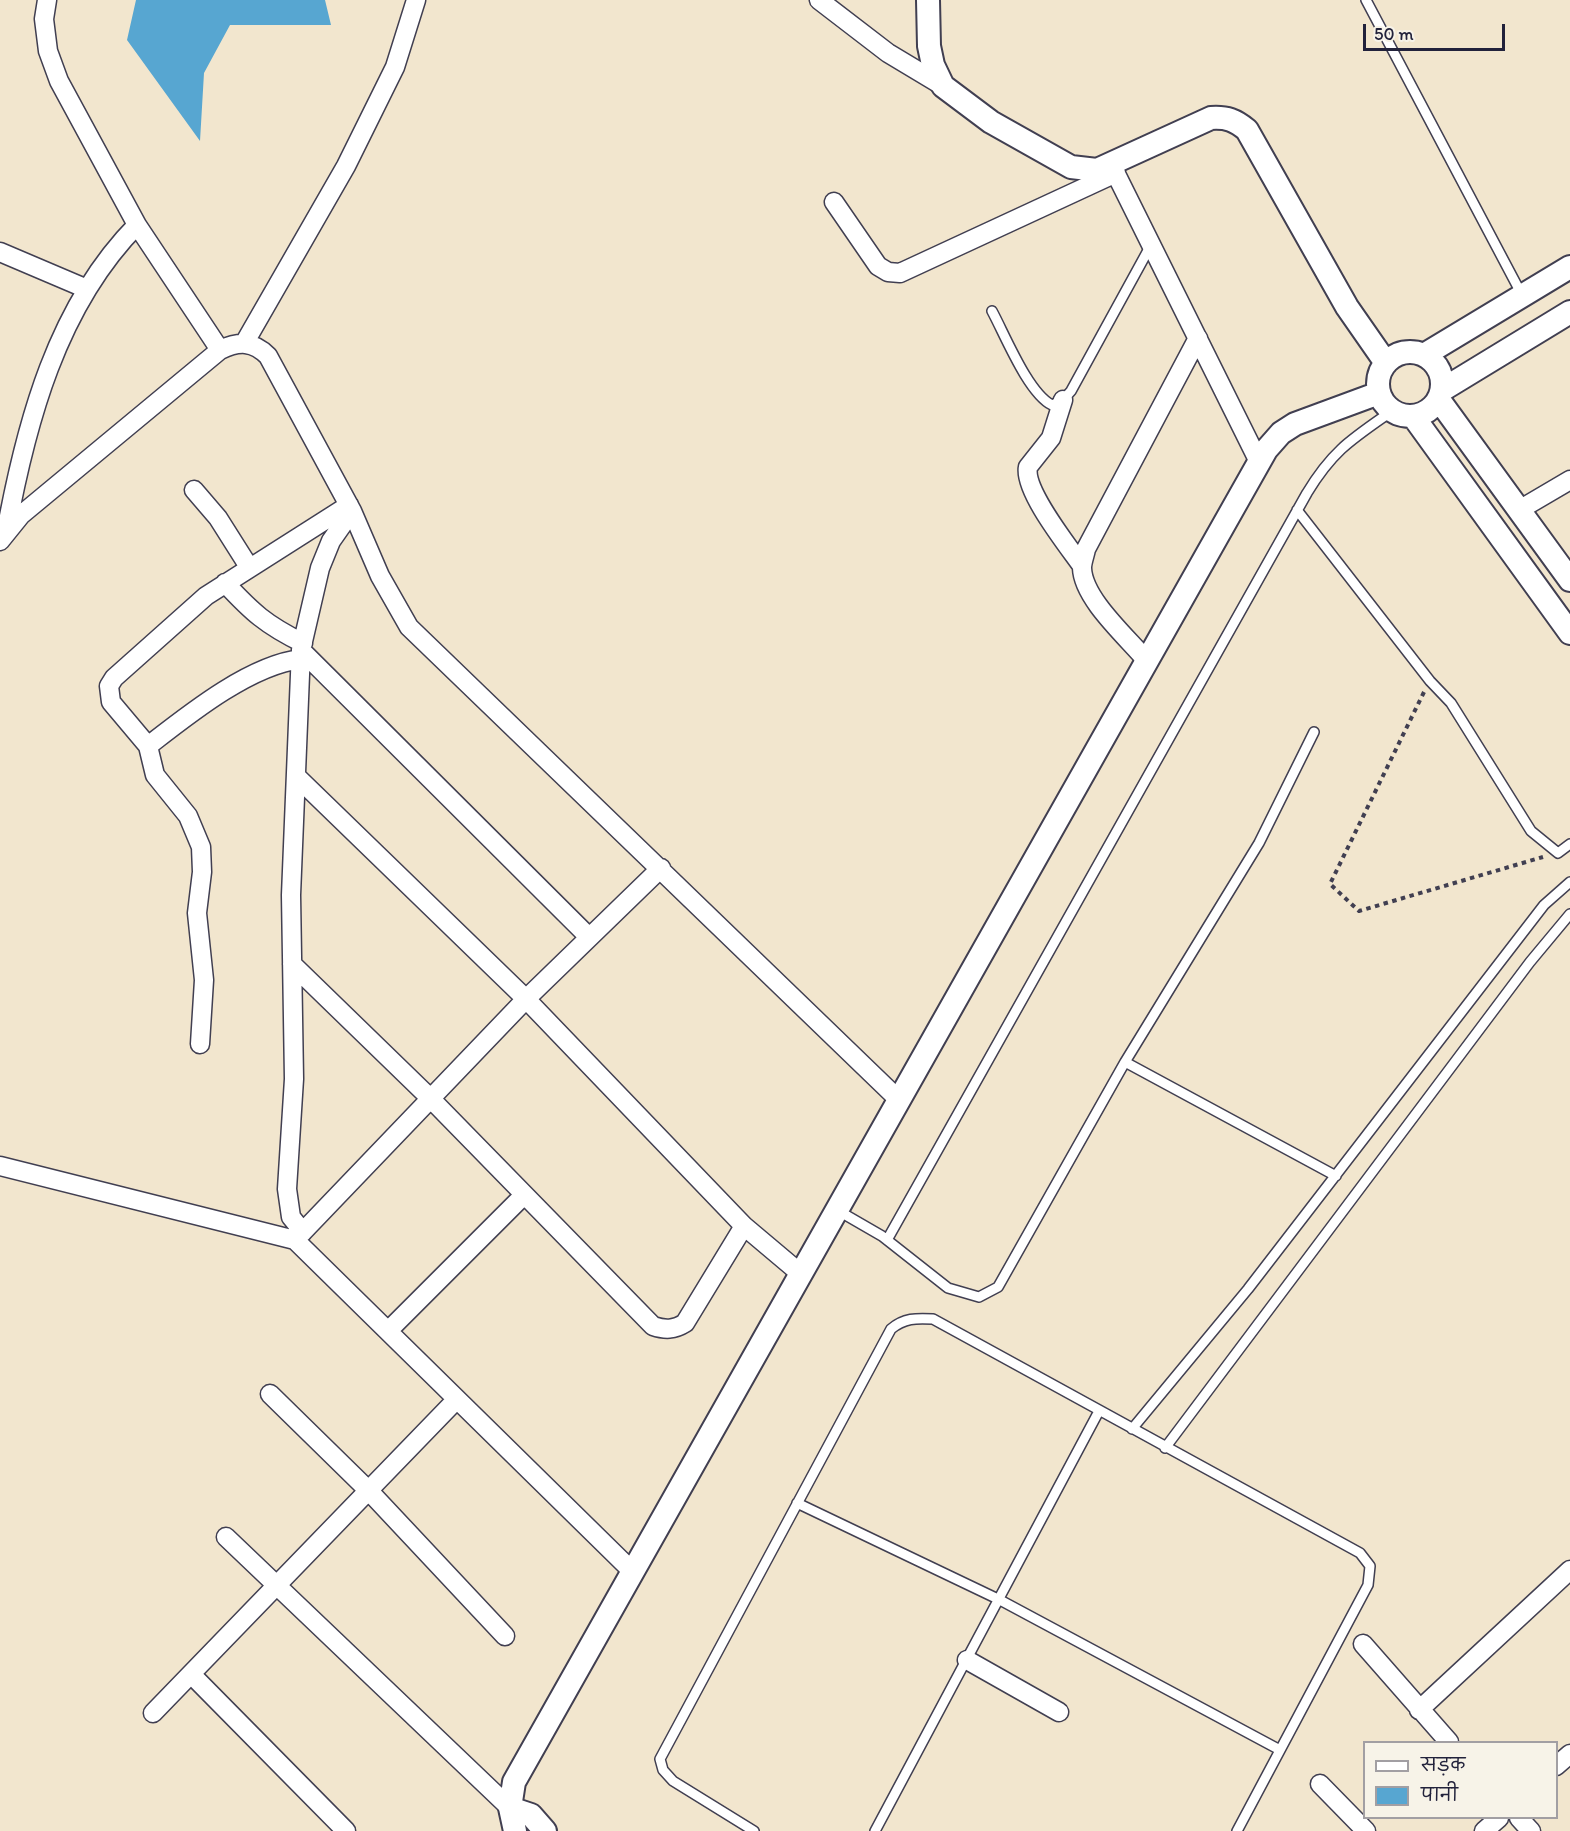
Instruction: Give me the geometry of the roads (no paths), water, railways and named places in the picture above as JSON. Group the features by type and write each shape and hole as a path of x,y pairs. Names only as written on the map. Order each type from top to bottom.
{"street":[{"path":"47,0 44,20 48,51 59,81 137,225 220,350"},
{"path":"245,342 346,166 395,67 416,0"},
{"path":"819,0 888,53 943,86 991,122 1071,167 1097,170 1114,168"},
{"path":"928,0 929,46 933,65 943,86"},
{"path":"834,202 878,266 888,272 900,273 1211,118 1224,117 1237,121 1247,130 1347,307 1386,363"},
{"path":"1114,168 1259,462"},
{"path":"3,537 19,461 43,384 87,289 111,251 137,225"},
{"path":"0,252 87,289"},
{"path":"1424,355 1570,267"},
{"path":"515,1831 510,1808 514,1782 1259,462 1281,433 1295,424 1395,407 1423,413 1440,395 1570,312"},
{"path":"1147,661 1096,602 1085,583 1082,566 1086,549 1198,338"},
{"path":"3,537 21,515 220,350 245,342 260,348 268,356 350,508 380,576 409,627 899,1100"},
{"path":"1570,580 1440,395 1439,369 1424,355 1404,352 1386,363 1378,383 1570,633"},
{"path":"1063,400 1051,438 1028,467 1027,473 1040,507 1082,566"},
{"path":"1519,510 1570,480"},
{"path":"194,490 218,518 249,567"},
{"path":"200,1044 204,980 197,913 202,872 201,847 188,816 155,775 148,746 111,702 110,686 114,678 206,596 249,567 350,508"},
{"path":"350,508 331,541 320,568 302,651 296,776 292,964 294,1079 287,1189 291,1217 299,1236 388,1331 633,1572"},
{"path":"225,583 257,616 302,651 590,937"},
{"path":"148,746 258,670 285,661 302,651"},
{"path":"296,776 526,999 744,1226 801,1274"},
{"path":"299,1236 526,999 661,868"},
{"path":"292,964 430,1098 523,1196 653,1326 663,1330 677,1328 685,1323 744,1226"},
{"path":"0,1166 299,1236"},
{"path":"388,1331 523,1196"},
{"path":"270,1394 369,1491 505,1636"},
{"path":"153,1713 457,1399"},
{"path":"226,1537 510,1808 531,1815 545,1831"},
{"path":"1419,1710 1570,1570"},
{"path":"1363,1644 1447,1741"},
{"path":"967,1660 1059,1712"},
{"path":"191,1674 346,1831"},
{"path":"1558,1765 1570,1754"},
{"path":"1320,1784 1366,1831"},
{"path":"1485,1831 1498,1819"},
{"path":"1520,1819 1531,1831"}],"lane":[{"path":"1366,0 1522,296"},
{"path":"992,311 1034,387 1044,401 1052,405 1063,400 1071,391 1152,245"},
{"path":"887,1240 1324,465 1338,449 1395,407"},
{"path":"1297,510 1430,681 1451,703 1531,831 1558,853 1570,844"},
{"path":"837,1210 887,1240 948,1288 979,1297 991,1293 998,1287 1125,1062 1259,843 1314,732"},
{"path":"1132,1429 1248,1289 1544,905 1570,882"},
{"path":"1165,1448 1530,962 1570,914"},
{"path":"1125,1062 1336,1176"},
{"path":"754,1831 673,1781 663,1770 660,1759 891,1329 900,1322 915,1318 933,1319 1360,1553 1370,1566 1368,1586 1237,1831"},
{"path":"875,1831 1100,1411"},
{"path":"797,1503 1000,1600 1280,1750"}],"water":[{"path":"136,0 325,0 331,25 230,25 204,73 200,141 127,40"}]}
